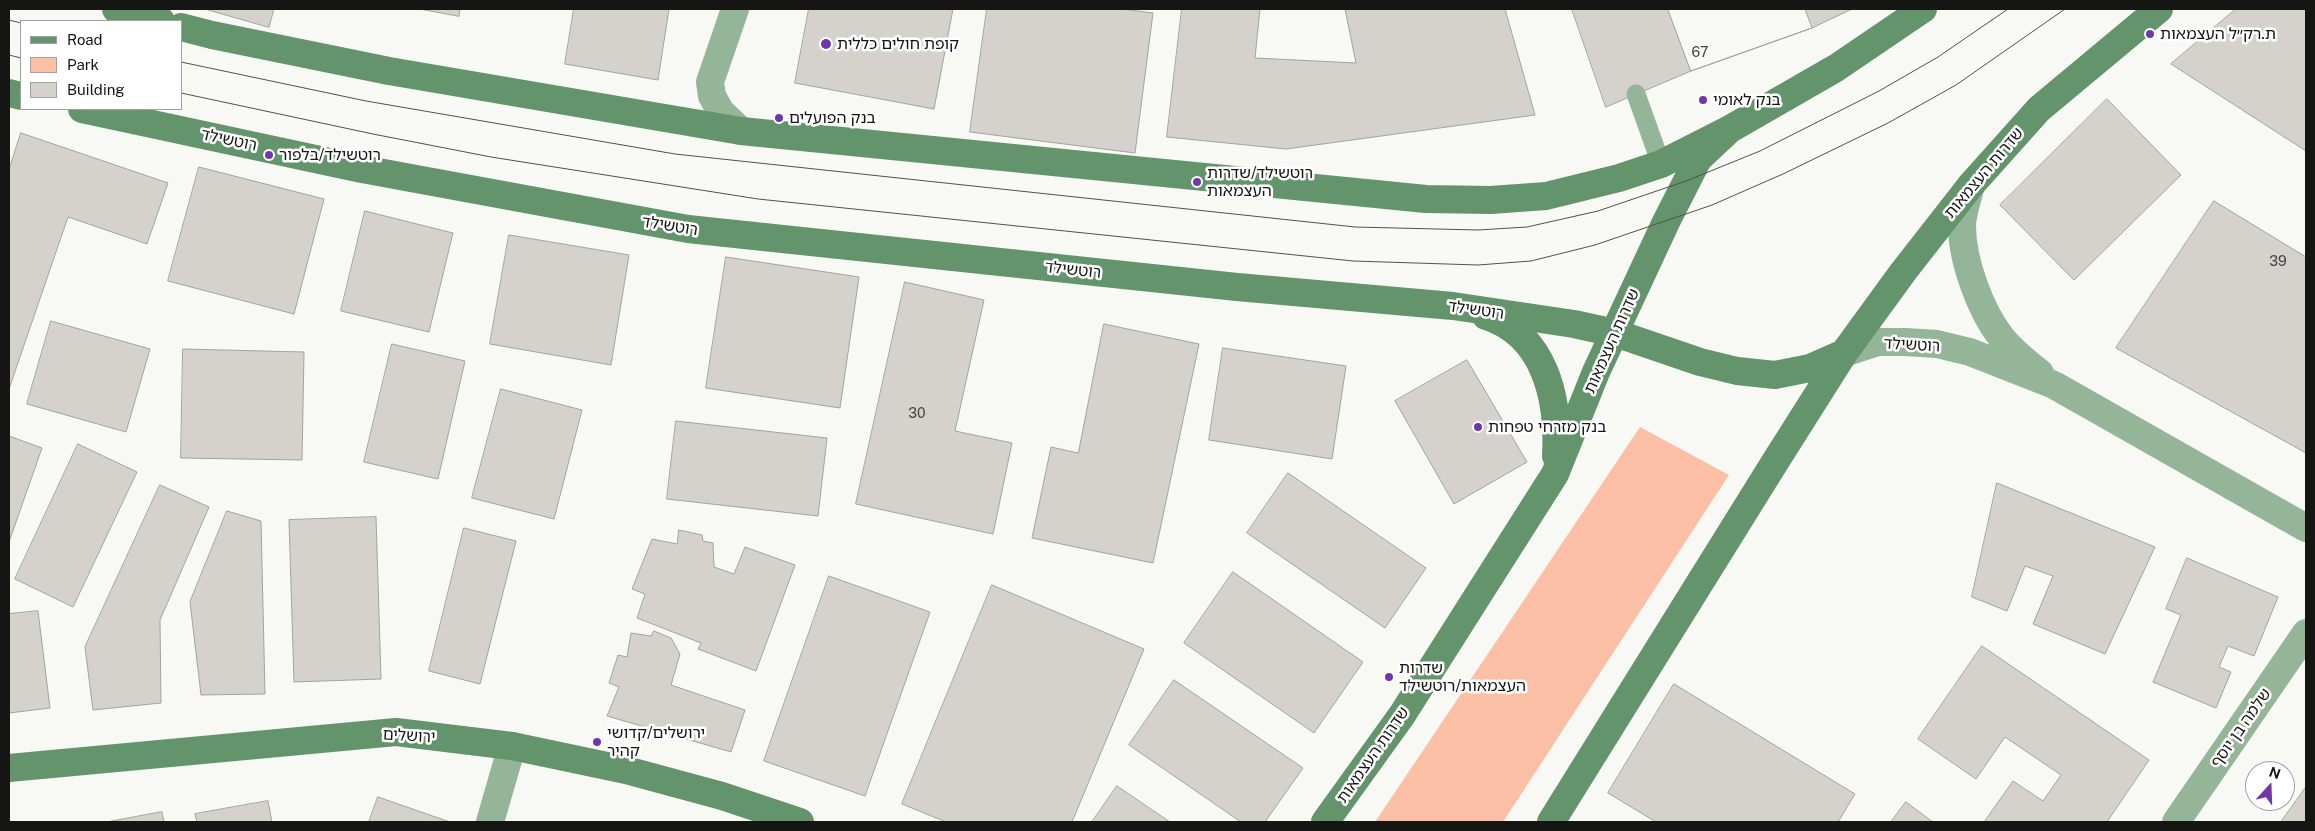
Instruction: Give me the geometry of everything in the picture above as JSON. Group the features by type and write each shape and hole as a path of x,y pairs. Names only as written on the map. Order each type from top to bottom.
{"street":[{"path":"116,9 158,20"},
{"path":"735,9 710,82 712,96 720,112 741,131"},
{"name":"שדרות העצמאות","path":"1325,822 1402,715 1554,474 1596,372 1666,222 1698,159 1730,129 1836,68 1923,9"},
{"name":"שדרות העצמאות","path":"1551,822 1774,462 1844,354 1903,272 1971,185 2039,109 2159,9"},
{"path":"182,27 389,71 741,131 1426,199 1491,200 1546,196 1619,178 1661,164 1730,129"},
{"name":"רוטשילד","path":"87,110 362,169 688,229 1207,284 1453,306 1574,324 1615,333 1700,362 1737,371 1775,375 1810,368 1878,342 1937,344 1970,352 2054,385 2306,528"},
{"name":"רוטשילד","path":"1971,185 1962,224 1963,251 1972,284 2000,336 2021,358 2054,385"},
{"path":"1453,306 1502,321 1525,341 1540,362 1552,395 1557,420 1554,474"},
{"name":"שלמה בן יוסף","path":"2176,822 2306,633"},
{"name":"ירושלים","path":"9,768 396,732 512,746 635,773 722,796 800,822"},
{"path":"490,822 512,746"}],"lane":[{"path":"1636,94 1661,164"}],"green space":[{"path":"1640,427 1729,475 1503,822 1375,822"}],"building":[{"path":"205,9 274,9 269,27"},
{"path":"420,9 460,9 459,16"},
{"path":"574,9 669,9 658,80 565,64"},
{"path":"809,9 953,9 934,109 795,83"},
{"path":"987,9 1122,9 1153,13 1135,153 970,132"},
{"path":"1182,9 1260,9 1255,58 1356,63 1345,9 1505,9 1535,115 1286,149 1167,137"},
{"path":"1572,9 1852,9 1812,28 1691,71 1606,107"},
{"path":"1668,9 1805,9 1812,28 1691,71"},
{"path":"2236,9 2306,9 2306,151 2171,64"},
{"path":"2107,99 2181,175 2074,280 2000,205"},
{"path":"21,133 168,183 147,244 68,217 9,389 9,170"},
{"path":"199,167 324,199 294,314 168,281"},
{"path":"2214,201 2306,257 2306,453 2116,348"},
{"path":"365,211 453,233 429,332 341,311"},
{"path":"509,235 629,255 611,365 490,344"},
{"path":"726,257 859,277 840,408 706,388"},
{"path":"905,282 984,300 955,431 1012,443 993,534 856,504"},
{"path":"51,321 150,349 126,432 27,404"},
{"path":"1104,324 1199,344 1153,563 1032,538 1051,447 1078,453"},
{"path":"392,344 465,361 438,479 364,462"},
{"path":"1223,348 1346,366 1332,459 1209,440"},
{"path":"183,349 304,352 302,460 181,458"},
{"path":"1467,360 1527,462 1454,504 1395,401"},
{"path":"501,389 582,410 554,519 472,498"},
{"path":"676,421 827,438 818,516 667,499"},
{"path":"9,436 42,448 9,542"},
{"path":"78,444 137,472 73,607 15,579"},
{"path":"1288,473 1426,568 1385,628 1247,533"},
{"path":"1997,483 2155,547 2105,654 2033,624 2053,576 2025,566 2007,611 1972,597"},
{"path":"160,485 209,507 160,620 161,703 93,710 85,647"},
{"path":"227,511 261,521 265,694 201,695 190,602"},
{"path":"376,517 381,679 294,682 289,520"},
{"path":"464,528 516,541 480,684 429,671"},
{"path":"679,530 702,535 703,541 713,543 714,567 734,574 745,547 795,565 756,671 698,649 701,643 637,618 645,594 632,589 652,539 677,544"},
{"path":"2187,558 2278,597 2254,656 2228,646 2219,667 2231,672 2216,708 2153,682 2181,615 2166,609"},
{"path":"1233,572 1363,662 1314,733 1184,643"},
{"path":"829,576 930,612 865,796 764,761"},
{"path":"992,585 1144,649 1072,822 946,822 902,804"},
{"path":"38,611 50,708 9,713 9,614"},
{"path":"654,631 671,638 680,654 671,685 745,710 731,752 607,716 619,687 609,683 618,655 627,657 631,633 651,636"},
{"path":"1982,646 2149,760 2107,822 1984,822 2013,781 2043,801 2061,775 2005,737 1976,779 1918,739"},
{"path":"1174,680 1303,768 1265,822 1241,822 1129,745"},
{"path":"1674,684 1855,794 1838,822 1656,822 1608,793"},
{"path":"1117,786 1170,822 1092,822"},
{"path":"2306,787 2306,822 2281,822 2289,811 2295,811 2295,802"},
{"path":"378,797 450,822 369,822"},
{"path":"268,801 272,822 197,822 195,814"},
{"path":"1906,802 1933,822 1891,822"},
{"path":"162,812 164,822 107,822"}],"tram line":[{"path":"182,62 366,101 675,154 1355,227 1478,230 1527,227 1598,211 1686,181 1760,151 1879,91 1938,57 2008,9"},
{"path":"182,93 491,157 758,199 1353,261 1478,265 1531,261 1595,245 1712,205 1783,174 1888,123 1956,85 2065,9"},
{"path":"9,20 20,23"},
{"path":"9,55 20,58"}],"place":[{"name":"ת.רק״ל העצמאות","path":"2150,34"},
{"name":"קופת חולים כללית","path":"826,44"},
{"name":"בנק לאומי","path":"1703,100"},
{"name":"בנק הפועלים","path":"779,118"},
{"name":"רוטשילד/בלפור","path":"269,155"},
{"name":"רוטשילד/שדרות העצמאות","path":"1197,182"},
{"name":"בנק מזרחי טפחות","path":"1478,427"},
{"name":"שדרות העצמאות/רוטשילד","path":"1389,677"},
{"name":"ירושלים/קדושי קהיר","path":"597,742"}]}
